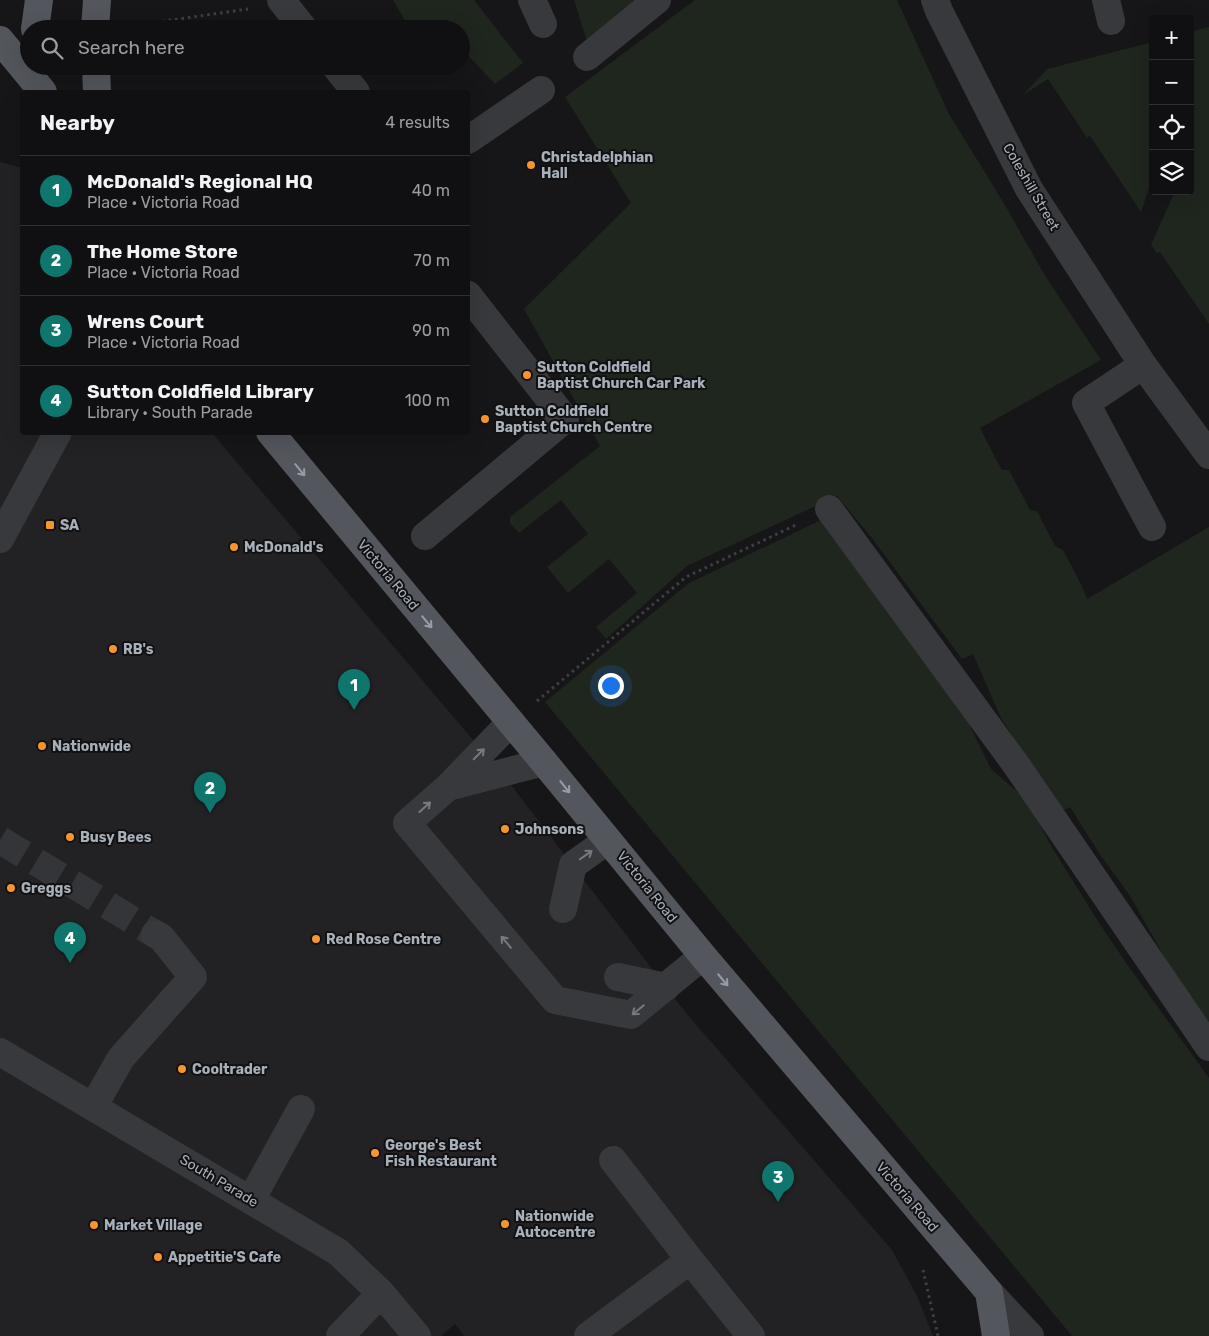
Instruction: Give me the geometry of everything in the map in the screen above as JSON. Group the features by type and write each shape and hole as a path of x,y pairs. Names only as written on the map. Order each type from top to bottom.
{"main road":[{"path":"36,20 39,0"},
{"path":"96,20 97,0"},
{"path":"0,40 20,61"},
{"path":"96,75 97,90"},
{"name":"Victoria Road","path":"272,435 703,956 989,1292"},
{"path":"989,1292 996,1336"}],"street":[{"path":"281,0 297,20"},
{"path":"532,0 543,24"},
{"path":"587,57 657,0"},
{"name":"Coleshill Street","path":"935,0 1029,189 1143,365 1209,455"},
{"path":"342,75 354,90"},
{"path":"470,139 542,90"},
{"path":"425,536 565,419 470,298"},
{"path":"1143,365 1086,403 1152,527"},
{"path":"0,538 56,435"},
{"path":"829,509 1017,766 1209,1047"},
{"path":"511,722 448,786 407,823 555,1000 631,1015 703,956"},
{"path":"448,786 544,762"},
{"path":"564,908 573,865 608,840"},
{"path":"93,1107 122,1058 193,977 161,937 155,934"},
{"path":"618,977 666,987"},
{"name":"South Parade","path":"0,1052 338,1252 381,1293 417,1336"},
{"path":"251,1200 301,1108"},
{"path":"613,1160 751,1336"},
{"path":"588,1336 616,1328 690,1260"},
{"name":"Victoria Road","path":"989,1292 1030,1336"},
{"path":"340,1336 381,1293"}],"path":[{"path":"172,20 254,8"},
{"path":"511,722 686,577 829,509"}],"shaded area":[{"path":"393,0 474,0 523,63 495,84 470,58 470,20 405,20"},
{"path":"574,0 638,0 587,41"},
{"path":"695,0 897,0 949,114 1002,200 1044,274 1101,360 980,428 999,465 1002,470 1009,470 1030,510 1037,511 1055,546 1063,550 1087,599 1209,527 1209,1024 1182,988 1130,896 1099,853 1070,807 1061,812 1001,718 973,654 962,659 871,537 837,496 687,566 606,639 596,627 637,593 609,559 568,593 547,567 588,534 561,500 519,533 510,523 510,517 600,446 524,309 631,203 565,97"},
{"path":"1209,27 1209,324 1160,252 1157,253 1151,245 1173,195 1194,195 1194,31"},
{"path":"1149,43 1149,188 1141,212 1090,136 1087,138 1048,79 1023,95 1047,69"},
{"path":"0,162 20,167 20,435 214,435 508,781 686,1013 892,1250 917,1296 933,1336 464,1336 455,1324 441,1336 0,1336"},
{"path":"821,520 968,722 991,769 1028,801 1050,844 1101,926 1209,1078 1209,1336 1072,1336 545,702 689,583"}],"tunnel":[{"path":"0,840 155,934"}],"place":[{"name":"Christadelphian Hall","path":"531,165"},
{"name":"Sutton Coldfield Baptist Church Car Park","path":"527,375"},
{"name":"Sutton Coldfield Baptist Church Centre","path":"485,419"},
{"name":"SA","path":"50,525"},
{"name":"McDonald's","path":"234,547"},
{"name":"RB's","path":"113,649"},
{"name":"McDonald's Regional HQ","path":"354,710"},
{"name":"Nationwide","path":"42,746"},
{"name":"The Home Store","path":"210,813"},
{"name":"Johnsons","path":"505,829"},
{"name":"Busy Bees","path":"70,837"},
{"name":"Greggs","path":"11,888"},
{"name":"Red Rose Centre","path":"316,939"},
{"name":"Sutton Coldfield Library","path":"70,963"},
{"name":"Cooltrader","path":"182,1069"},
{"name":"George's Best Fish Restaurant","path":"375,1153"},
{"name":"Wrens Court","path":"778,1202"},
{"name":"Nationwide Autocentre","path":"505,1224"},
{"name":"Market Village","path":"94,1225"},
{"name":"Appetitie'S Cafe","path":"158,1257"}]}
